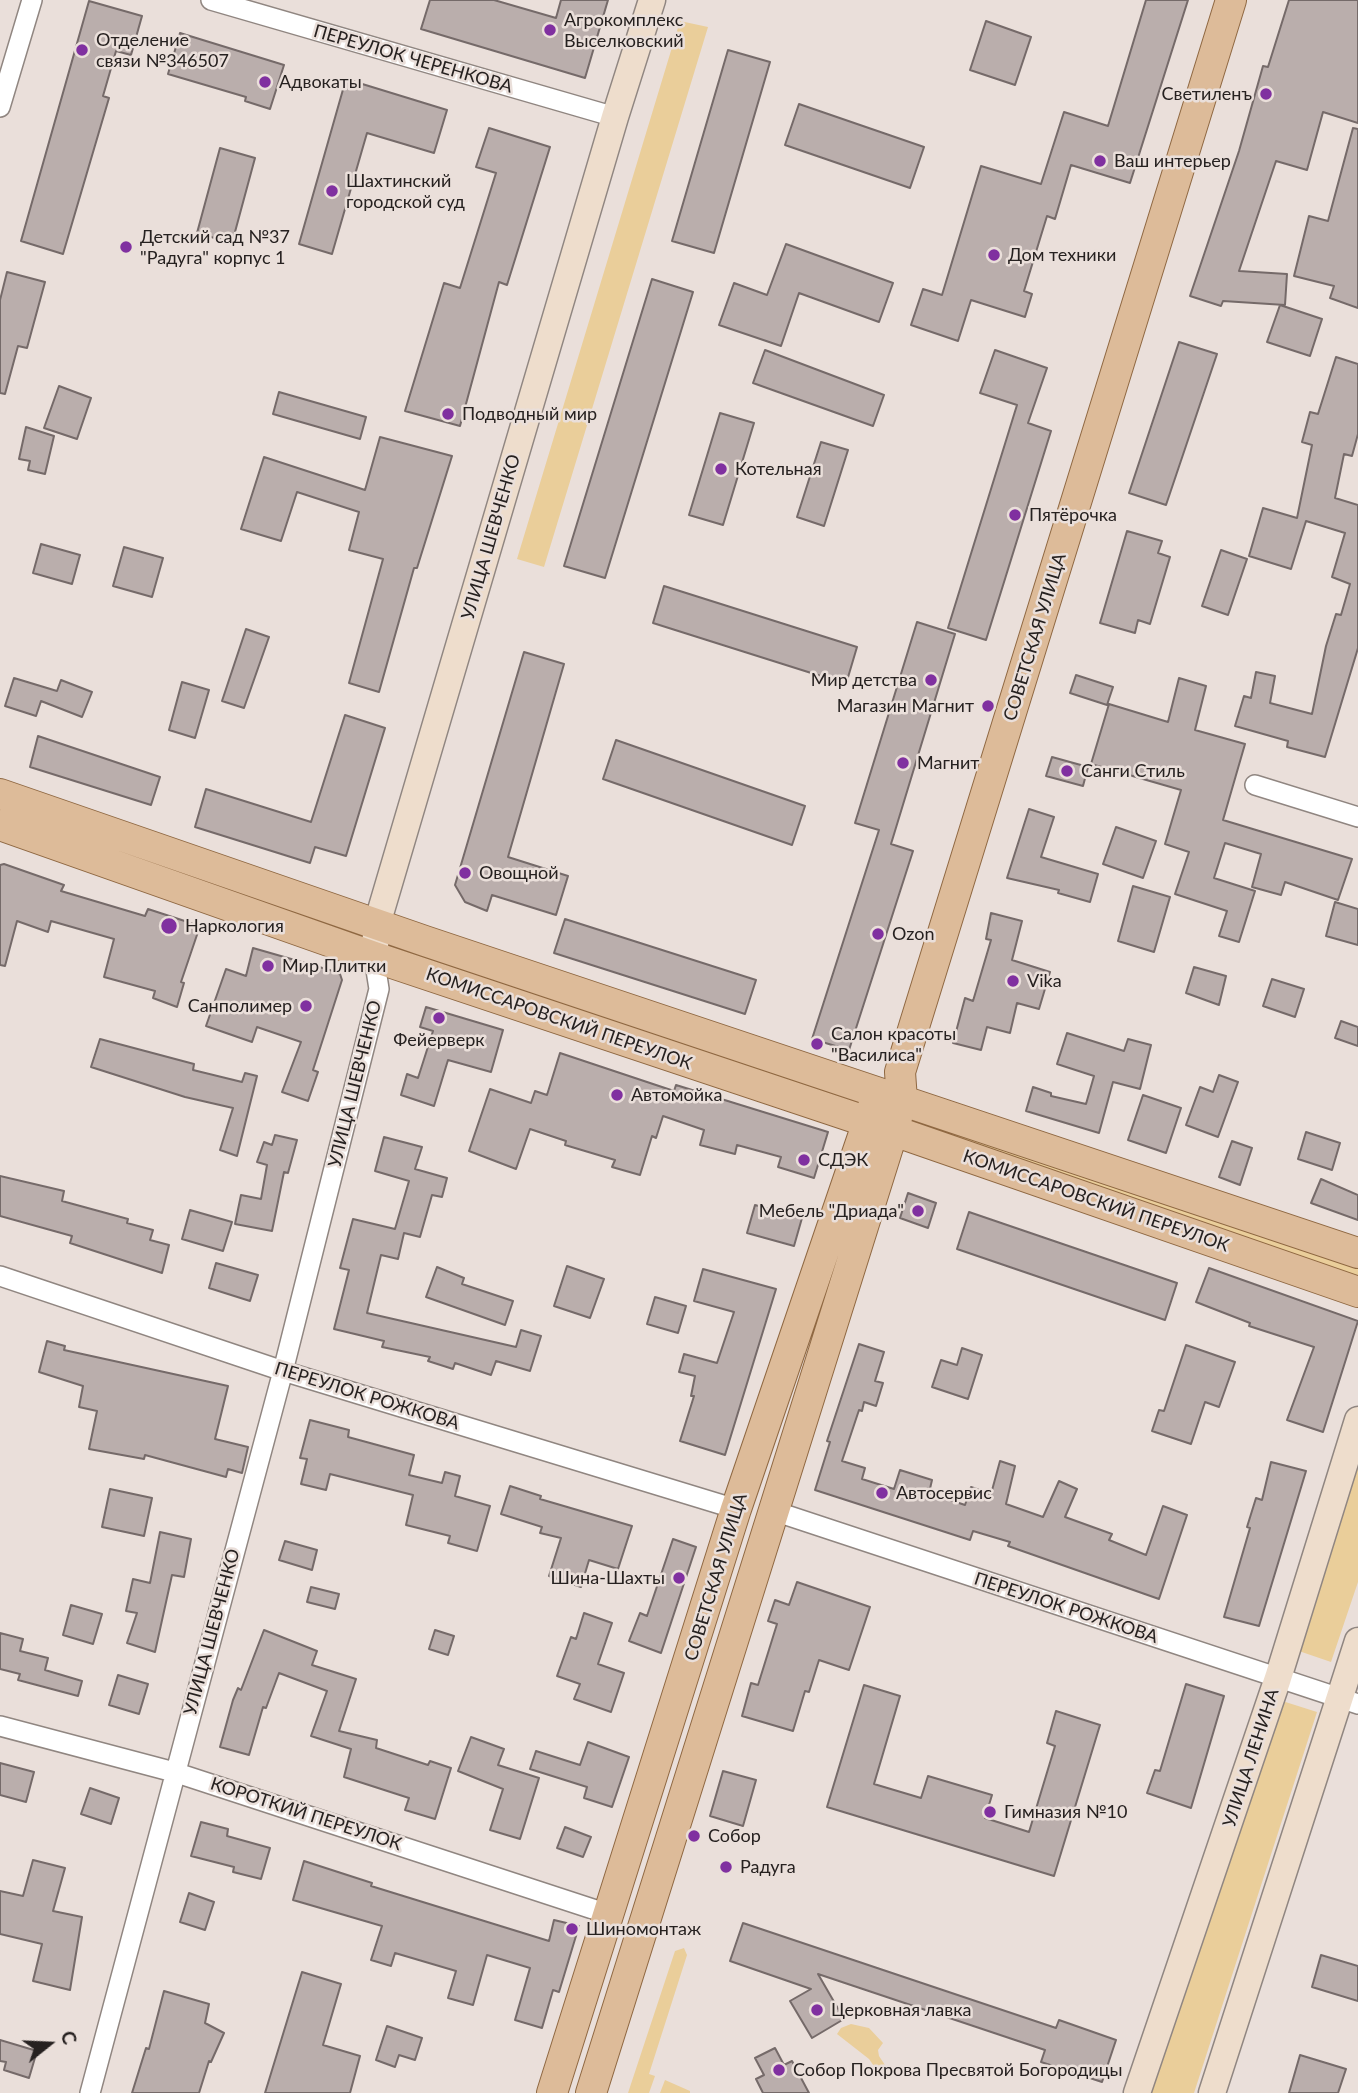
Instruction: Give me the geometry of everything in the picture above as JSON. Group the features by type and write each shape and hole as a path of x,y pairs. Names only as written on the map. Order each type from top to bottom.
{"main road":[{"name":"УЛИЦА ШЕВЧЕНКО","path":"374,957 377,924 652,0"},
{"name":"СОВЕТСКАЯ УЛИЦА","path":"591,2093 774,1511 881,1126 1231,0"},
{"name":"КОМИССАРОВСКИЙ ПЕРЕУЛОК","path":"0,794 377,924 893,1089 1358,1253"},
{"name":"КОМИССАРОВСКИЙ ПЕРЕУЛОК","path":"0,825 374,957 881,1126 1358,1292"},
{"name":"СОВЕТСКАЯ УЛИЦА","path":"552,2093 737,1509 881,1126"},
{"name":"УЛИЦА ЛЕНИНА","path":"1137,2093 1278,1678 1358,1420"},
{"path":"1212,2093 1349,1700 1358,1641"}],"street":[{"path":"0,107 32,0"},
{"name":"ПЕРЕУЛОК ЧЕРЕНКОВА","path":"211,0 615,117"},
{"path":"1255,785 1358,817"},
{"name":"УЛИЦА ШЕВЧЕНКО","path":"90,2093 283,1371 379,989 374,957"},
{"name":"ПЕРЕУЛОК РОЖКОВА","path":"0,1276 283,1371 737,1509"},
{"name":"ПЕРЕУЛОК РОЖКОВА","path":"774,1511 1349,1700"},
{"name":"КОРОТКИЙ ПЕРЕУЛОК","path":"0,1726 174,1772 608,1914"}],"shaded area":[{"path":"680,21 708,27 544,567 517,559"},
{"path":"931,1120 1358,1265 1358,1277 927,1130"},
{"path":"1358,1457 1358,1582 1331,1662 1293,1649"},
{"path":"1276,1699 1317,1712 1194,2093 1148,2093"},
{"path":"684,1948 687,1955 649,2074 655,2076 649,2093 628,2093 675,1951"},
{"path":"851,2024 869,2028 883,2043 878,2050 879,2056 891,2074 883,2079 869,2059 837,2034 841,2028"},
{"path":"665,2080 690,2091 690,2093 660,2093"}],"building":[{"path":"430,0 494,0 556,18 561,0 608,0 585,78 421,29"},
{"path":"1146,0 1188,0 1130,183 1071,165 1055,219 1047,216 1024,291 1032,294 1025,317 971,300 958,341 911,325 923,289 942,295 981,166 1041,184 1064,112 1108,126"},
{"path":"1289,0 1358,0 1358,123 1323,112 1307,170 1276,161 1239,271 1287,274 1285,305 1223,301 1221,306 1190,296 1239,151 1263,66 1268,67"},
{"path":"89,1 142,16 131,55 116,51 103,96 109,98 63,254 21,241"},
{"path":"986,21 1031,37 1015,85 970,70"},
{"path":"180,33 284,65 270,109 245,101 246,97 168,74"},
{"path":"728,50 770,62 714,253 672,241"},
{"path":"346,79 447,110 434,153 367,133 332,254 299,244"},
{"path":"799,104 924,147 910,188 785,145"},
{"path":"489,128 550,147 507,285 499,282 460,426 405,411 444,283 460,288 496,173 476,167"},
{"path":"1353,128 1358,129 1358,308 1330,298 1334,286 1294,276 1309,216 1328,221"},
{"path":"220,148 255,158 232,243 197,233"},
{"path":"786,244 893,283 879,322 799,293 781,346 719,325 734,283 767,295"},
{"path":"7,272 45,282 27,348 18,346 5,394 0,393 0,300"},
{"path":"652,279 693,292 605,578 564,566"},
{"path":"1280,305 1322,319 1310,356 1267,342"},
{"path":"1179,342 1217,354 1166,505 1129,493"},
{"path":"765,350 884,395 873,426 753,383"},
{"path":"995,350 1047,368 1028,423 1051,431 986,640 948,628 1017,405 980,393"},
{"path":"1336,357 1358,364 1358,434 1352,456 1344,454 1335,498 1358,505 1358,648 1325,757 1287,747 1288,741 1235,726 1244,696 1251,698 1256,672 1275,676 1270,703 1312,714 1326,646 1336,614 1341,615 1350,584 1332,577 1345,533 1306,521 1291,569 1249,556 1263,508 1297,518 1312,445 1302,442 1310,412 1318,414"},
{"path":"59,386 91,398 77,439 44,428"},
{"path":"279,392 366,417 360,439 273,414"},
{"name":"Котельная","path":"720,413 754,423 723,525 689,515"},
{"path":"26,427 54,436 45,474 28,470 30,461 19,459"},
{"path":"380,437 452,456 417,568 414,568 379,692 349,683 383,559 349,550 359,512 297,492 281,541 241,529 264,457 365,490"},
{"path":"821,442 848,450 824,526 797,517"},
{"path":"1127,531 1162,541 1158,553 1170,557 1150,624 1138,620 1135,633 1100,623"},
{"path":"41,544 80,555 72,584 33,573"},
{"path":"124,547 163,558 152,597 113,586"},
{"path":"1221,550 1247,559 1228,615 1202,606"},
{"path":"664,586 857,647 846,684 653,623"},
{"path":"917,622 955,634 891,844 913,851 849,1050 812,1039 879,830 855,823"},
{"path":"246,629 269,637 244,708 222,701"},
{"path":"524,652 564,664 508,857 568,876 556,915 492,895 487,911 465,902 455,885"},
{"path":"1076,675 1113,687 1107,705 1070,693"},
{"path":"14,678 57,691 61,680 92,692 82,717 41,701 36,716 5,706"},
{"path":"1179,678 1206,686 1195,730 1245,744 1223,820 1352,859 1338,900 1285,882 1281,895 1252,887 1261,854 1225,843 1214,878 1255,891 1239,942 1219,936 1227,911 1175,894 1189,852 1165,844 1181,790 1091,764 1109,704 1168,722"},
{"path":"182,682 209,690 195,738 169,730"},
{"path":"345,715 385,728 346,856 315,847 310,863 195,827 206,789 311,822"},
{"path":"38,736 160,777 151,805 30,767"},
{"path":"616,740 805,806 792,845 603,779"},
{"name":"Санги Стиль","path":"1052,757 1088,767 1083,786 1046,776"},
{"path":"1029,809 1054,817 1041,857 1098,874 1090,902 1058,893 1059,890 1007,878"},
{"path":"1116,827 1156,841 1143,878 1103,864"},
{"path":"4,864 64,885 61,891 145,916 148,909 200,926 181,982 184,983 177,1007 153,998 155,991 104,977 114,939 51,921 48,932 17,921 5,966 0,965 0,865"},
{"path":"1133,886 1170,897 1154,952 1118,941"},
{"path":"1335,902 1358,909 1358,945 1326,936"},
{"path":"991,913 1022,921 1012,960 1050,972 1039,1009 1017,1003 1010,1033 987,1027 981,1050 953,1043 965,998 973,1001 991,940 986,939"},
{"path":"565,919 756,980 745,1014 554,953"},
{"path":"253,948 340,974 342,980 313,1070 318,1072 308,1101 282,1092 301,1042 257,1027 252,1042 206,1026 226,969 246,976"},
{"path":"1194,967 1226,976 1219,1005 1186,993"},
{"path":"1272,979 1304,989 1295,1017 1263,1006"},
{"path":"426,1007 503,1030 491,1072 448,1060 434,1106 401,1095 407,1074 418,1078 433,1031 420,1027"},
{"path":"1341,1021 1358,1027 1358,1046 1335,1038"},
{"path":"1067,1033 1124,1051 1128,1039 1151,1045 1140,1089 1113,1082 1099,1133 1026,1111 1033,1087 1051,1093 1051,1096 1086,1104 1094,1076 1057,1064"},
{"path":"100,1039 194,1064 193,1070 242,1082 245,1073 257,1076 237,1156 220,1150 233,1108 185,1097 91,1067"},
{"path":"560,1053 674,1091 676,1085 828,1132 814,1178 778,1167 781,1157 737,1145 735,1154 700,1145 704,1130 663,1116 656,1138 652,1136 640,1175 612,1167 615,1160 565,1145 566,1141 530,1129 516,1169 469,1151 490,1089 531,1103 535,1091 547,1095"},
{"path":"1219,1075 1238,1082 1218,1137 1186,1125 1200,1087 1213,1092"},
{"path":"1143,1095 1181,1108 1166,1153 1128,1140"},
{"path":"1306,1132 1340,1143 1332,1170 1298,1159"},
{"path":"275,1135 297,1140 288,1173 284,1172 272,1231 235,1224 241,1195 261,1199 267,1165 257,1162 264,1142 272,1145"},
{"path":"384,1137 422,1147 415,1169 447,1178 442,1197 432,1195 420,1237 404,1233 398,1259 381,1255 367,1313 516,1347 521,1330 541,1336 530,1371 496,1361 491,1375 455,1363 453,1369 428,1361 430,1357 382,1347 384,1341 334,1329 349,1270 340,1268 353,1219 395,1229 409,1181 375,1171"},
{"path":"1232,1141 1252,1148 1240,1185 1219,1177"},
{"path":"0,1176 64,1191 62,1201 128,1219 127,1223 153,1230 150,1240 169,1245 162,1273 70,1243 72,1236 0,1216"},
{"path":"1321,1179 1358,1195 1358,1220 1311,1203"},
{"name":"Мебель \"Дриада\"","path":"908,1193 936,1203 928,1228 900,1218"},
{"path":"755,1205 802,1218 794,1246 747,1233"},
{"path":"190,1210 232,1222 223,1251 182,1239"},
{"path":"969,1212 1177,1283 1165,1320 957,1249"},
{"path":"216,1263 258,1275 250,1301 209,1288"},
{"path":"567,1266 604,1279 590,1318 554,1306"},
{"path":"437,1267 464,1278 462,1284 513,1301 505,1325 426,1297"},
{"path":"1209,1268 1358,1321 1323,1432 1287,1420 1314,1347 1249,1326 1250,1323 1196,1302"},
{"path":"703,1269 776,1289 725,1455 680,1441 694,1396 691,1396 695,1376 679,1372 684,1354 717,1363 734,1312 694,1301"},
{"path":"655,1297 686,1306 678,1333 647,1324"},
{"path":"47,1341 65,1346 64,1350 228,1386 215,1439 248,1447 242,1473 228,1469 226,1477 145,1455 144,1459 89,1449 97,1411 79,1407 83,1386 39,1372"},
{"path":"859,1344 884,1352 875,1381 883,1383 876,1406 864,1402 862,1411 859,1410 842,1461 865,1468 862,1479 894,1489 900,1470 932,1480 929,1493 965,1505 971,1487 991,1494 1000,1461 1015,1466 1006,1504 1043,1517 1059,1481 1077,1489 1065,1517 1112,1534 1109,1540 1146,1555 1163,1506 1187,1515 1159,1599 1008,1546 1010,1542 973,1531 970,1540 815,1490 830,1442 827,1441"},
{"path":"1186,1345 1235,1362 1219,1407 1205,1402 1191,1444 1152,1431 1159,1410 1164,1411"},
{"path":"962,1348 982,1355 968,1399 932,1387 941,1360 957,1365"},
{"path":"310,1420 349,1430 348,1437 414,1455 409,1475 442,1483 445,1472 460,1476 455,1496 490,1506 477,1551 448,1543 450,1536 406,1525 413,1495 330,1474 326,1490 301,1484 307,1459 300,1458"},
{"path":"1271,1462 1306,1471 1259,1626 1224,1617 1250,1528 1247,1527 1256,1498 1262,1500"},
{"path":"510,1486 541,1496 540,1499 632,1526 618,1569 589,1560 581,1587 549,1576 561,1538 540,1533 542,1527 501,1514"},
{"path":"110,1489 152,1498 144,1536 102,1527"},
{"path":"160,1532 191,1539 184,1577 172,1575 155,1652 127,1643 137,1613 126,1611 133,1579 150,1583"},
{"path":"673,1539 696,1547 661,1653 629,1641 640,1613 647,1616"},
{"path":"285,1541 317,1550 312,1570 279,1560"},
{"path":"797,1582 870,1607 849,1670 819,1660 809,1692 805,1691 793,1731 742,1716 751,1683 758,1685 777,1624 768,1621 775,1600 789,1605"},
{"path":"311,1587 339,1594 335,1609 307,1602"},
{"path":"71,1605 102,1614 93,1644 63,1635"},
{"path":"584,1613 612,1623 598,1664 624,1673 611,1712 574,1699 580,1684 557,1676 571,1637 576,1639"},
{"path":"264,1630 317,1651 312,1665 356,1679 339,1731 377,1740 376,1748 428,1765 430,1761 451,1768 435,1819 405,1810 409,1798 344,1777 351,1749 311,1736 327,1691 279,1673 266,1708 263,1707 249,1755 220,1747 233,1700 238,1688 241,1690"},
{"path":"435,1630 454,1636 448,1655 429,1649"},
{"path":"0,1633 23,1639 20,1651 48,1658 45,1670 82,1681 78,1696 18,1680 20,1674 0,1669"},
{"path":"118,1675 148,1684 139,1714 109,1705"},
{"path":"1186,1684 1224,1696 1191,1808 1147,1793 1155,1770 1160,1771"},
{"path":"864,1685 900,1696 874,1784 921,1798 928,1776 992,1795 985,1818 1029,1832 1055,1746 1047,1743 1056,1711 1100,1725 1054,1876 827,1807"},
{"path":"471,1737 504,1749 498,1765 539,1778 520,1839 490,1830 503,1789 458,1771"},
{"path":"588,1742 629,1757 612,1807 584,1798 587,1787 530,1769 536,1751 580,1765"},
{"path":"0,1763 34,1772 26,1802 0,1795"},
{"path":"723,1771 756,1780 743,1826 710,1816"},
{"path":"90,1788 119,1798 111,1824 81,1814"},
{"path":"201,1822 228,1829 227,1836 270,1848 261,1879 233,1872 234,1867 191,1856"},
{"path":"565,1827 591,1837 583,1857 557,1848"},
{"path":"33,1860 65,1868 53,1911 82,1917 70,1990 33,1981 42,1944 0,1934 0,1891 23,1896"},
{"path":"304,1861 372,1883 371,1886 549,1941 554,1920 579,1926 559,1992 553,1990 542,2028 515,2020 530,1968 487,1955 473,2005 448,1998 456,1971 395,1953 391,1966 371,1960 382,1926 293,1900"},
{"path":"189,1893 214,1902 205,1930 180,1922"},
{"path":"743,1923 1056,2028 1059,2020 1116,2040 1102,2082 1041,2062 1045,2050 818,1974 844,2019 812,2038 790,2001 811,1989 730,1961"},
{"path":"1321,1955 1358,1966 1358,2001 1312,1987"},
{"path":"302,1972 341,1984 323,2045 360,2056 350,2093 265,2093"},
{"path":"164,1991 209,2004 205,2023 224,2033 211,2062 209,2061 199,2093 132,2093 146,2048 149,2049"},
{"path":"387,2026 422,2038 415,2060 399,2055 395,2067 376,2060"},
{"path":"0,2040 37,2051 29,2078 4,2070 6,2062 0,2061"},
{"name":"Собор Покрова Пресвятой Богородицы","path":"775,2048 784,2065 792,2061 809,2093 763,2093 756,2079 764,2075 755,2058"},
{"path":"1300,2055 1346,2069 1338,2093 1289,2093"}],"place":[{"name":"Агрокомплекс Выселковский","path":"550,30"},
{"name":"Отделение связи №346507","path":"82,50"},
{"name":"Адвокаты","path":"265,82"},
{"name":"Светиленъ","path":"1266,94"},
{"name":"Ваш интерьер","path":"1100,161"},
{"name":"Шахтинский городской суд","path":"332,191"},
{"name":"Детский сад №37 \"Радуга\" корпус 1","path":"126,247"},
{"name":"Дом техники","path":"994,255"},
{"name":"Подводный мир","path":"448,414"},
{"name":"Котельная","path":"721,469"},
{"name":"Пятёрочка","path":"1015,515"},
{"name":"Мир детства","path":"931,680"},
{"name":"Магазин Магнит","path":"988,706"},
{"name":"Магнит","path":"903,763"},
{"name":"Санги Стиль","path":"1067,771"},
{"name":"Овощной","path":"465,873"},
{"name":"Наркология","path":"169,926"},
{"name":"Ozon","path":"878,934"},
{"name":"Мир Плитки","path":"268,966"},
{"name":"Vika","path":"1013,981"},
{"name":"Санполимер","path":"306,1006"},
{"name":"Фейерверк","path":"439,1018"},
{"name":"Салон красоты \"Василиса\"","path":"817,1044"},
{"name":"Автомойка","path":"617,1095"},
{"name":"СДЭК","path":"804,1160"},
{"name":"Мебель \"Дриада\"","path":"918,1211"},
{"name":"Автосервис","path":"882,1493"},
{"name":"Шина-Шахты","path":"679,1578"},
{"name":"Гимназия №10","path":"990,1812"},
{"name":"Собор","path":"694,1836"},
{"name":"Радуга","path":"726,1867"},
{"name":"Шиномонтаж","path":"572,1929"},
{"name":"Церковная лавка","path":"817,2010"},
{"name":"Собор Покрова Пресвятой Богородицы","path":"779,2070"}]}
